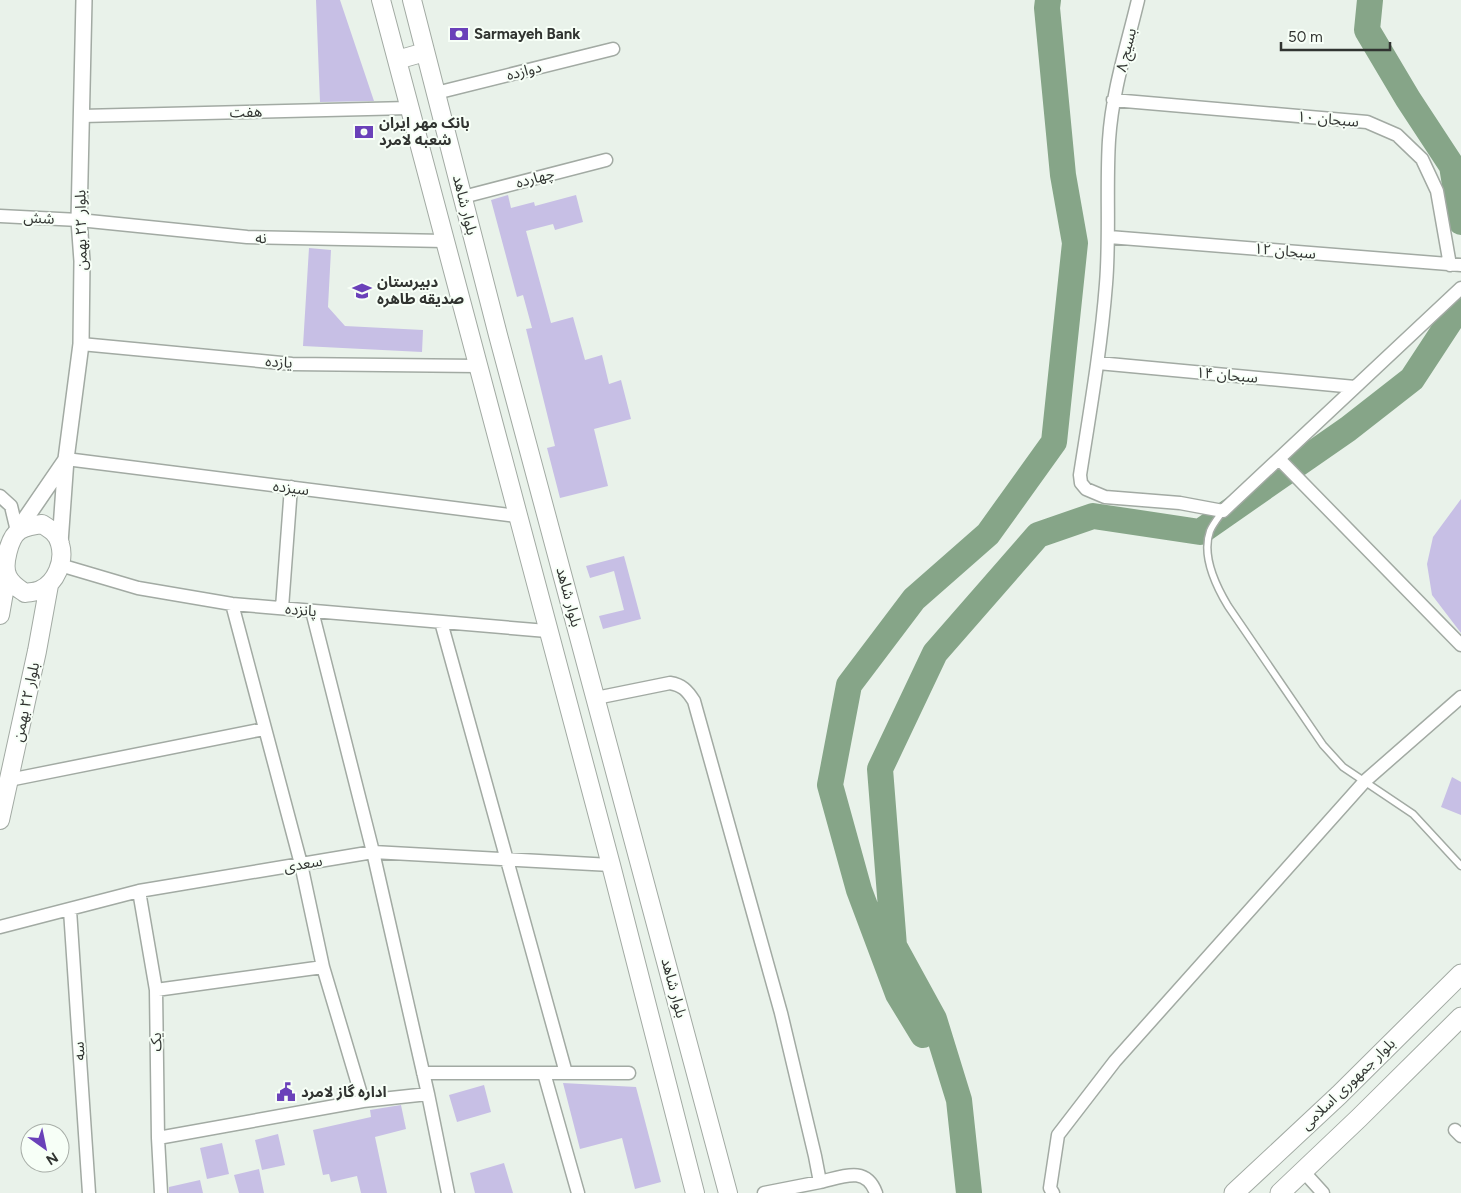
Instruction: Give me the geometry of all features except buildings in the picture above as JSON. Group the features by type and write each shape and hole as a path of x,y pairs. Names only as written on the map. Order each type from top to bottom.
{"main road":[{"name":"بلوار شاهد","path":"381,0 696,1193"},
{"name":"بلوار شاهد","path":"412,0 498,334 728,1193"},
{"path":"397,60 425,52"},
{"path":"0,615 7,575 6,563 8,552 17,531 28,526 42,524 53,532 60,543 61,554 60,565 50,585 38,591 25,593 14,586 7,575"},
{"path":"529,563 558,555"},
{"name":"بلوار ۲۲ بهمن","path":"0,820 50,585"},
{"name":"بلوار جمهوری اسلامی","path":"1234,1193 1339,1095 1461,974"},
{"path":"1280,1193 1360,1118 1461,1018"},
{"path":"1339,1095 1360,1118"}],"street":[{"name":"بلوار ۲۲ بهمن","path":"60,543 66,459 81,344 82,261 79,220 84,0"},
{"name":"بسیج ۸","path":"1138,0 1113,100 1109,158 1109,237 1106,284 1098,363 1080,475 1081,483 1086,489 1106,497 1180,503 1223,511"},
{"name":"دوازده","path":"436,93 612,49"},
{"name":"سبحان ۱۰","path":"1113,100 1367,122 1397,135 1422,159 1437,191 1456,265"},
{"name":"هفت","path":"82,116 410,108"},
{"name":"چهارده","path":"463,197 606,160"},
{"name":"شش","path":"0,216 79,220"},
{"name":"نه","path":"79,220 247,237 445,241"},
{"name":"سبحان ۱۲","path":"1109,237 1456,265"},
{"path":"1223,511 1461,288"},
{"name":"یازده","path":"81,344 292,364 478,366"},
{"name":"سبحان ۱۴","path":"1098,363 1356,387"},
{"name":"بلوار ۲۲ بهمن","path":"17,531 66,459"},
{"name":"سیزده","path":"66,459 517,516"},
{"path":"1279,459 1461,645"},
{"path":"282,608 291,488"},
{"path":"0,496 11,506 17,531"},
{"name":"پانزده","path":"60,565 138,588 232,604 547,631"},
{"path":"232,604 264,729 302,864 323,967 363,1101"},
{"path":"312,611 373,852 428,1094 448,1193"},
{"path":"442,622 566,1073"},
{"path":"596,698 670,683 680,685 688,691 694,700 781,1013 820,1182"},
{"path":"1053,1193 1050,1188 1058,1135 1115,1061 1365,781 1461,697"},
{"path":"9,780 264,729"},
{"name":"سعدی","path":"0,927 140,892 373,852 610,865"},
{"name":"یک","path":"140,892 156,990 158,1138 161,1193"},
{"name":"سه","path":"70,910 89,1193"},
{"path":"156,990 323,967"},
{"path":"423,1073 629,1073"},
{"path":"544,1073 578,1193"},
{"path":"158,1138 363,1101 428,1094"},
{"path":"1303,1171 1323,1193"},
{"path":"764,1193 848,1175 860,1175 868,1179 876,1193"}],"lane":[{"path":"1223,511 1213,525 1207,542 1210,563 1218,589 1323,745 1343,767 1413,814 1461,866"}],"waterway":[{"path":"923,1035 898,994 859,890 830,785 849,685 914,599 988,534 1054,442 1075,243 1063,175 1047,8 1048,0"},
{"path":"1370,0 1367,30 1408,99 1452,166 1461,222"},
{"path":"969,1193 959,1100 934,1019 894,946 880,769 935,653 1038,535 1093,516 1200,532 1348,429 1412,379 1458,309"}],"place":[{"name":"Sarmayeh Bank","path":"459,34"},
{"name":"بانک مهر ایران شعبه لامرد","path":"364,132"},
{"name":"دبیرستان صدیقه طاهره","path":"362,291"},
{"name":"اداره گاز لامرد","path":"286,1092"}]}
